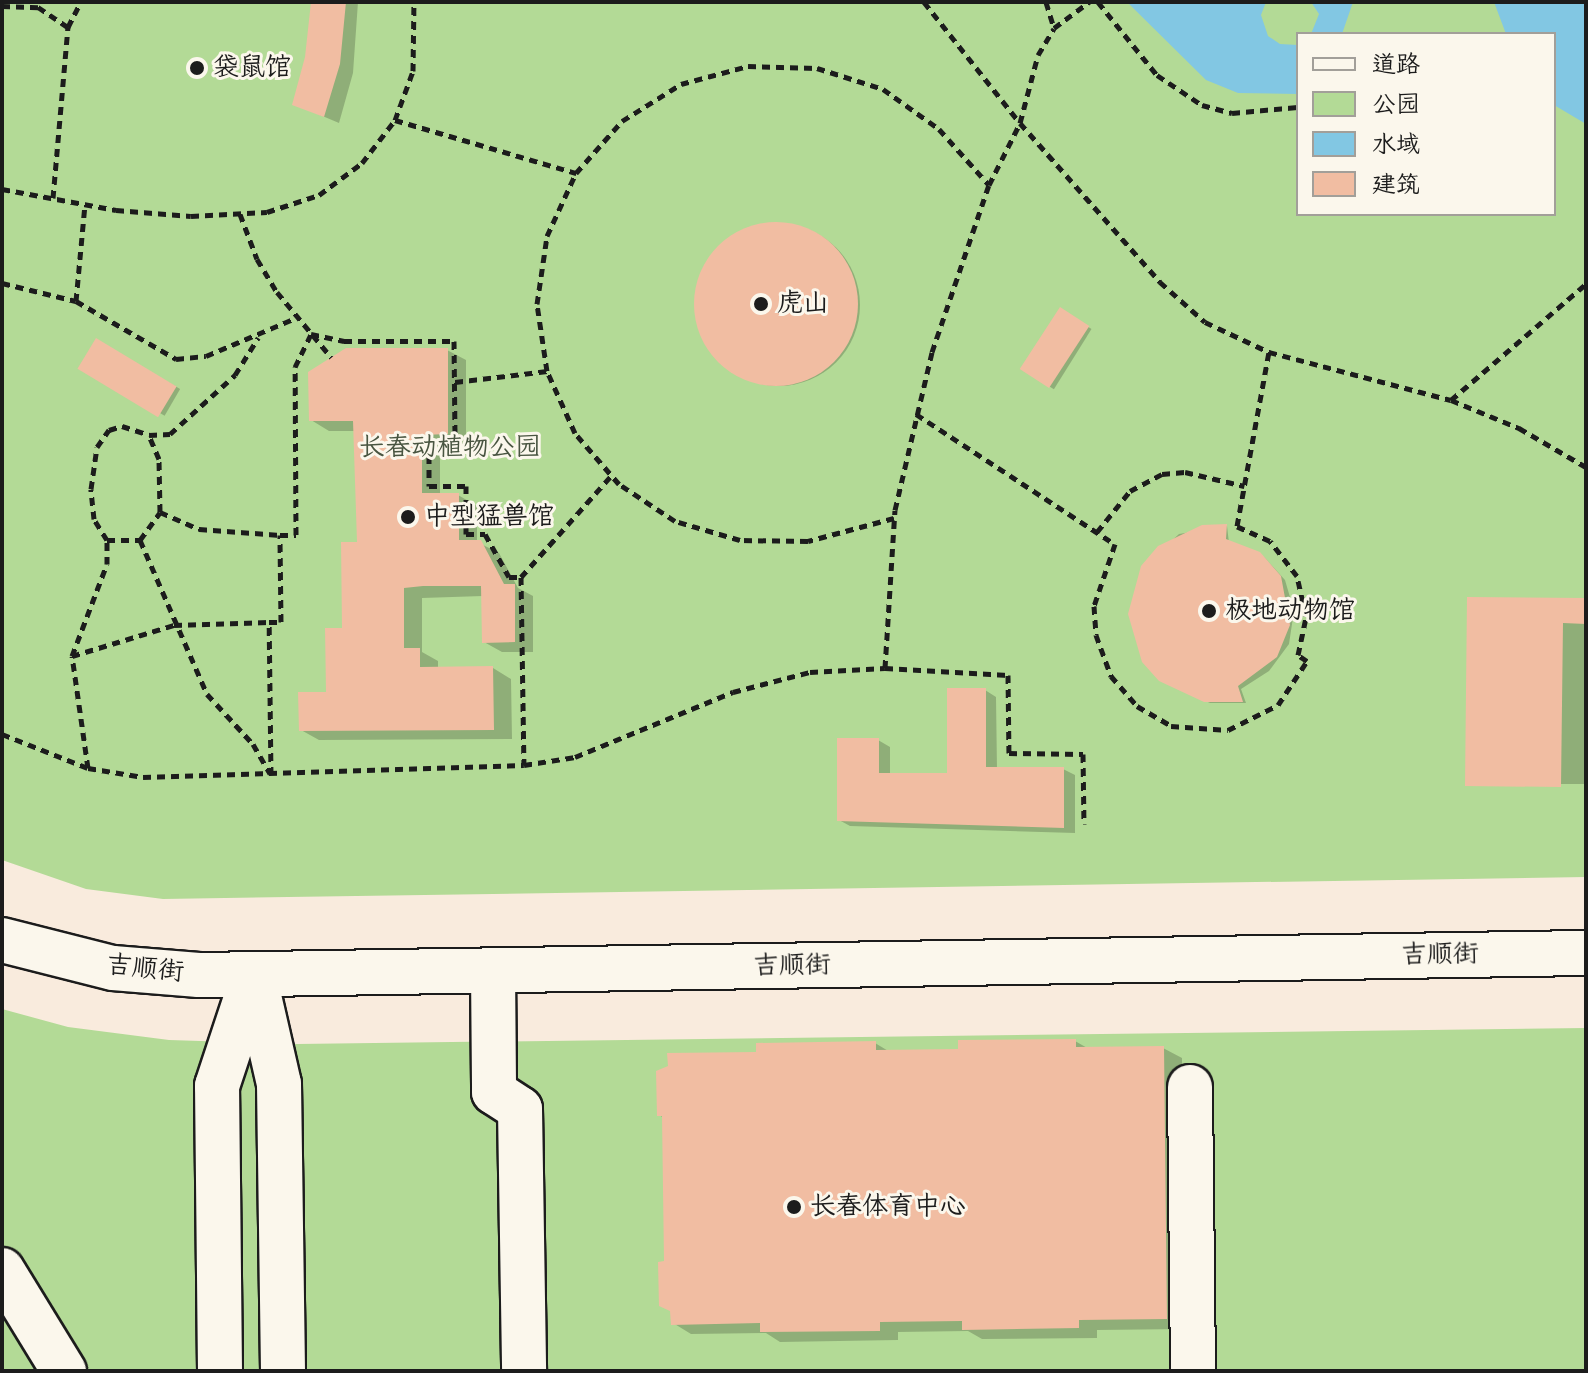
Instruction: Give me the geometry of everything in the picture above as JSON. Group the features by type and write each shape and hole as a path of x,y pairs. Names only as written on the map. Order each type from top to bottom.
{"main road":[{"name":"吉顺街","path":"2,940 113,968 254,974 1586,953"},
{"path":"493,970 494,1092 520,1109 524,1371"},
{"path":"220,1371 217,1086 254,974"},
{"path":"254,974 279,1084 283,1371"},
{"path":"1190,1087 1193,1371"},
{"path":"2,1270 64,1371"}],"path":[{"path":"53,198 68,27 81,2"},
{"path":"2,189 85,204 191,216 240,214 319,195 362,163 395,120 413,71 414,2"},
{"path":"924,2 1020,123 1160,282 1205,322 1269,352 1451,400 1519,428 1586,467"},
{"path":"1046,2 1054,28"},
{"path":"885,668 894,518 916,414 989,185 1020,123 1038,55 1054,28 1089,2"},
{"path":"1098,2 1157,75 1202,105 1232,113 1296,107"},
{"path":"2,6 38,7 68,27"},
{"path":"894,518 808,541 740,540 675,521 611,476 575,433 547,371 538,315 540,270 547,236 576,173 614,129 650,100 714,72 782,64 817,68 883,89 939,129 989,185"},
{"path":"395,120 576,173"},
{"path":"76,301 85,204"},
{"path":"240,214 257,259 331,357"},
{"path":"2,283 76,301 176,359 206,356 258,338 298,317"},
{"path":"1451,400 1586,284"},
{"path":"311,334 344,341 454,341 455,441 429,441 429,486 466,486 466,534 485,534 509,577 521,577"},
{"path":"160,512 199,529 296,535 295,367 311,334"},
{"path":"88,768 72,656 107,564 107,540 94,519 91,489 97,447 109,430 122,426 149,435 170,434 200,411 235,375 258,338"},
{"path":"916,414 1115,544 1094,606 1101,657 1123,693 1154,717 1190,731 1247,725 1278,705 1307,661 1298,655 1306,616 1297,576 1270,541 1237,526 1269,352"},
{"path":"455,382 547,371"},
{"path":"140,540 160,512 159,459 149,435"},
{"path":"1097,532 1130,491 1162,474 1185,472 1244,486"},
{"path":"524,765 521,577 611,476"},
{"path":"72,656 174,625 281,622 280,535"},
{"path":"107,540 140,540"},
{"path":"140,540 174,625 207,694 253,744 271,775"},
{"path":"269,622 271,775"},
{"path":"2,734 88,768 143,777 524,765 575,757 733,692 810,672 885,668 1008,675 1009,753 1083,754 1084,824"}],"green space":[{"name":"长春动植物公园","path":"2,2 1586,2 1586,877 163,899 86,889 2,860"},
{"name":"长春体育中心","path":"2,1009 68,1027 169,1040 297,1044 1586,1028 1586,1371 2,1371"}],"water":[{"path":"1127,2 1266,2 1261,15 1268,36 1280,44 1296,45 1296,94 1238,93 1206,80"},
{"path":"1311,2 1353,2 1343,32 1312,32 1319,14"},
{"path":"1494,2 1586,2 1586,124 1556,106 1556,32 1505,32"}],"building":[{"path":"311,2 346,2 340,64 324,117 292,105 305,57"},
{"path":"776,222 807,228 834,246 852,273 858,304 852,335 834,362 807,380 776,386 745,380 718,362 700,335 694,304 700,273 718,246 745,228"},
{"path":"1060,307 1089,326 1049,388 1020,369"},
{"path":"96,338 177,386 158,417 77,369"},
{"name":"中型猛兽馆","path":"346,348 448,348 448,434 422,435 422,493 459,493 459,540 481,540 504,584 515,584 515,642 482,643 481,586 423,586 404,588 404,648 420,648 420,667 493,666 494,730 299,731 298,692 326,692 325,628 342,628 341,542 357,542 353,421 309,421 308,372"},
{"name":"极地动物馆","path":"1227,524 1226,539 1260,552 1281,576 1290,625 1277,657 1238,686 1243,702 1204,702 1159,681 1142,662 1128,614 1141,566 1158,546 1202,525"},
{"path":"1467,597 1586,598 1586,624 1563,623 1561,787 1465,786"},
{"path":"947,688 986,688 986,767 1064,767 1064,828 837,821 837,738 879,738 879,773 947,773"},
{"path":"1076,1039 1076,1047 1164,1046 1167,1319 1079,1320 1079,1328 962,1330 962,1321 880,1322 880,1331 760,1332 760,1323 671,1325 670,1311 659,1306 658,1262 664,1261 662,1116 657,1116 656,1071 668,1066 667,1053 756,1052 756,1043 876,1041 876,1050 958,1049 958,1040"}],"place":[{"name":"袋鼠馆","path":"197,68"},
{"name":"虎山","path":"761,304"},
{"name":"中型猛兽馆","path":"408,517"},
{"name":"极地动物馆","path":"1209,611"},
{"name":"长春体育中心","path":"794,1207"}]}
